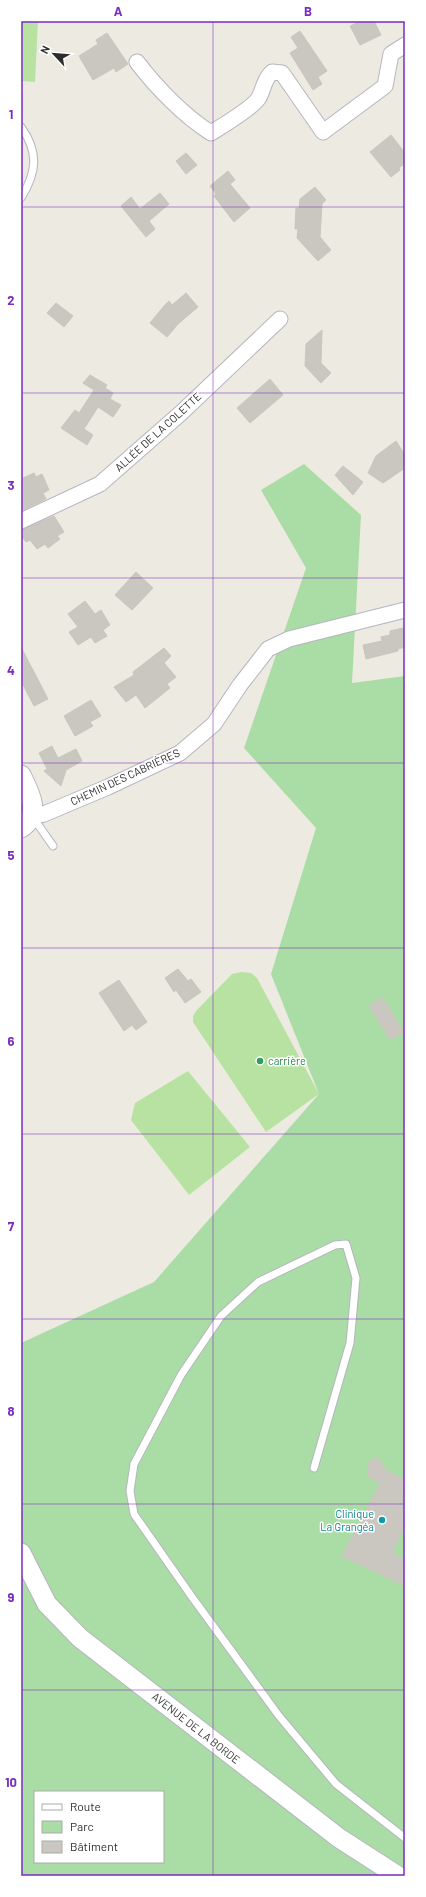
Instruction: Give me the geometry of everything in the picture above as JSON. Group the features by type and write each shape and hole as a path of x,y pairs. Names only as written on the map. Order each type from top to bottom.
{"street":[{"path":"137,62 150,80 200,126 211,133 258,100 266,78 272,72 282,73 323,132 385,86 391,54 405,45"},
{"name":"ALLÉE DE LA COLETTE","path":"21,521 100,484 181,413 280,319"},
{"name":"CHEMIN DES CABRIÈRES","path":"27,822 108,787 180,753 214,724 240,685 268,649 289,639 405,610"},
{"path":"21,775 33,804 27,822"},
{"name":"AVENUE DE LA BORDE","path":"21,1553 47,1604 80,1638 339,1838 398,1876"}],"lane":[{"path":"21,127 30,141 35,159 32,178 21,198"},
{"path":"27,822 53,846"},
{"path":"314,1468 350,1343 356,1278 346,1244 336,1245 258,1282 222,1316 181,1375 134,1464 130,1492 134,1514 192,1597 279,1716 336,1784 405,1838"}],"green space":[{"path":"21,21 38,21 35,82 21,81"},
{"path":"304,464 361,515 352,683 405,676 405,1876 21,1876 21,1343 154,1282 319,1094 271,974 316,828 244,748 306,568 261,490"},
{"name":"carrière","path":"241,972 251,973 257,978 319,1094 266,1132 193,1022 193,1016 196,1011 232,974"},
{"path":"188,1071 250,1147 189,1195 131,1120 135,1103"}],"building":[{"path":"361,21 374,21 381,35 360,45 350,26"},
{"path":"300,31 327,71 318,77 322,84 313,90 290,53 298,48 291,37"},
{"path":"107,33 128,64 116,72 114,68 93,80 79,56 98,44 96,40"},
{"path":"391,135 405,153 405,163 399,168 400,170 391,177 370,152"},
{"path":"186,153 197,165 186,174 176,161"},
{"path":"228,171 235,180 230,184 250,208 234,222 214,196 216,194 210,186"},
{"path":"315,187 326,200 322,204 320,237 331,250 318,261 297,238 298,229 295,229 296,208 299,209 300,199"},
{"path":"160,193 169,204 149,221 155,229 146,237 121,206 131,197 140,209"},
{"path":"186,293 198,307 178,324 167,337 150,323 169,301 172,305"},
{"path":"56,303 73,316 64,327 47,313"},
{"path":"322,330 321,363 331,373 321,383 305,366 306,344"},
{"path":"90,375 107,385 105,388 113,393 110,399 121,405 113,417 98,407 84,429 93,435 87,445 61,428 75,410 79,413 94,390 83,383"},
{"path":"270,379 283,395 250,423 237,408"},
{"path":"396,441 405,455 405,468 383,483 368,473 376,456"},
{"path":"343,466 363,482 353,495 335,475"},
{"path":"34,473 36,477 42,474 49,490 43,493 46,499 21,511 21,479"},
{"path":"54,516 64,532 57,536 60,539 48,548 45,544 37,549 30,540 26,542 21,535 21,530"},
{"path":"136,572 153,588 132,610 115,595"},
{"path":"85,601 95,614 101,610 110,625 103,630 107,636 95,643 91,637 78,645 69,632 78,627 68,614"},
{"path":"403,628 405,647 398,649 398,651 366,659 363,645 382,641 381,637 390,635 390,631"},
{"path":"21,647 48,699 34,706 21,681"},
{"path":"164,648 171,656 164,663 176,677 167,684 170,688 145,708 136,695 126,702 114,687 134,675 133,672"},
{"path":"91,700 101,716 90,722 93,726 75,736 64,716"},
{"path":"52,746 58,758 76,749 82,761 66,770 61,786 44,771 47,769 39,753"},
{"path":"178,969 188,981 191,979 201,992 185,1003 176,990 174,992 165,978"},
{"path":"119,980 147,1022 136,1030 132,1025 124,1031 99,993"},
{"path":"382,997 404,1032 390,1040 369,1006"},
{"name":"Clinique La Grangéa","path":"375,1458 379,1459 385,1469 405,1480 405,1526 392,1553 405,1559 405,1586 342,1556 380,1483 367,1476 369,1471 368,1463"}],"place":[{"name":"carrière","path":"260,1061"},
{"name":"Clinique La Grangéa","path":"382,1520"}]}
